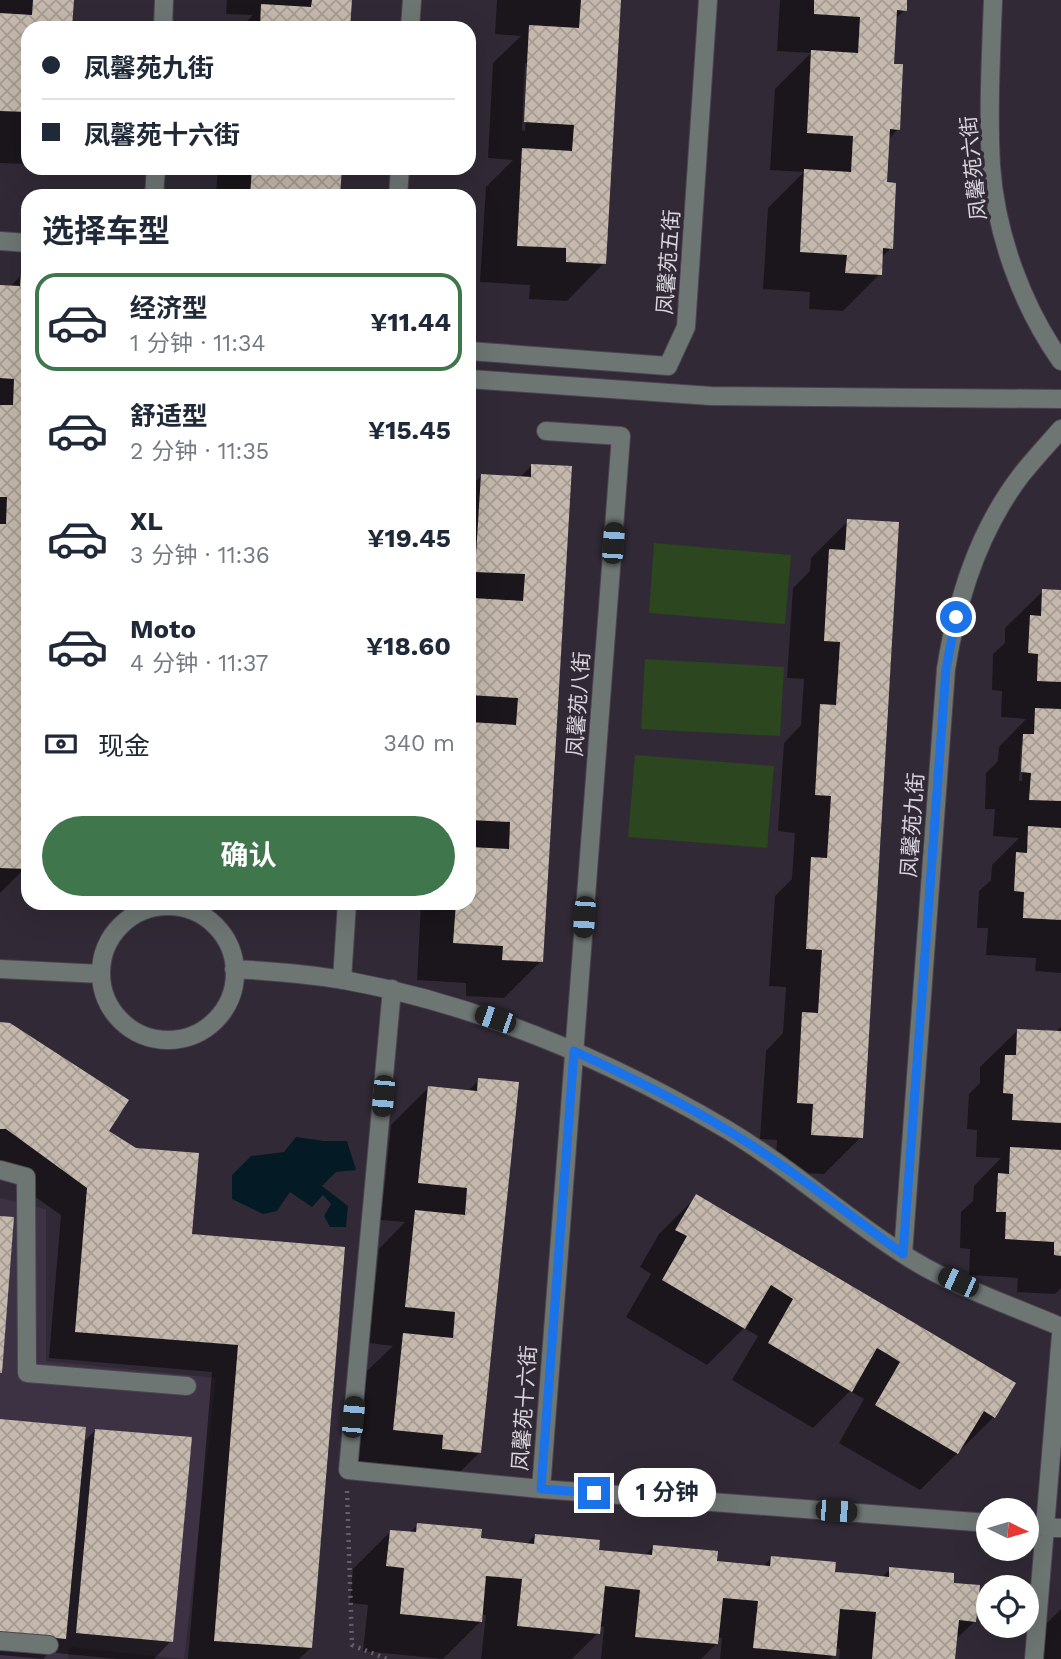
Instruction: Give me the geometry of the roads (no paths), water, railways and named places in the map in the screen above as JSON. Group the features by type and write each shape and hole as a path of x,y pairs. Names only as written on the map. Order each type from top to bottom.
{"street":[{"path":"163,21 164,0"},
{"path":"410,21 412,0"},
{"name":"凤馨苑五街","path":"476,352 668,366 687,327 709,0"},
{"name":"凤馨苑六街","path":"993,0 989,106 991,169 1002,231 1022,291 1061,361"},
{"path":"0,241 21,242"},
{"path":"476,379 711,396 1061,399"},
{"name":"凤馨苑九街","path":"903,1254 946,669 951,634 971,566 985,534 1022,474 1061,429"},
{"name":"凤馨苑八街","path":"546,430 621,436 574,1051"},
{"path":"142,910 124,921 111,936 103,954 101,974 105,996 116,1015 132,1031 153,1039 176,1040 197,1034 216,1020 228,1002 234,980 233,958 225,936 209,919 191,910"},
{"path":"342,979 347,910"},
{"path":"0,969 101,974"},
{"path":"234,969 342,979 392,989 515,1026 574,1051 650,1086 728,1130 803,1180 903,1254 933,1271 1061,1327"},
{"path":"392,989 348,1470 541,1489"},
{"name":"凤馨苑十六街","path":"574,1051 541,1489 976,1522"},
{"path":"0,1170 26,1177 27,1373 187,1386"},
{"path":"1034,1659 1061,1335"},
{"path":"0,1641 49,1645"}],"water":[{"path":"296,1137 347,1141 356,1170 336,1172 322,1186 348,1206 346,1227 330,1227 324,1216 331,1204 323,1195 312,1207 290,1192 277,1211 263,1214 232,1199 232,1175 251,1156 284,1152"}]}
